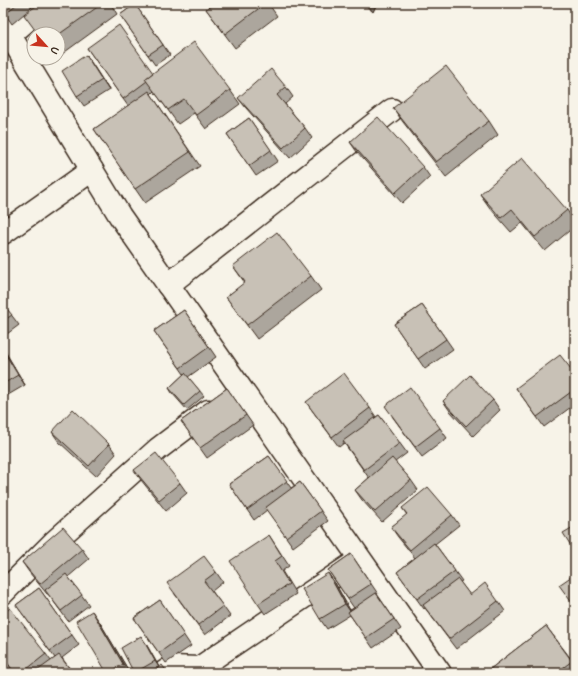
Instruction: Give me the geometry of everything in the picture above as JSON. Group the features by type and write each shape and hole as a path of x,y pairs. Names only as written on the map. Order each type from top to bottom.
{"street":[{"path":"47,3 6,30 120,216 168,285 229,395 360,559 440,673"},
{"path":"168,285 392,110"},
{"path":"3,234 92,170"},
{"path":"3,592 54,542 152,454 229,395"},
{"path":"163,673 172,667 199,668 360,559"}],"building":[{"path":"3,3 18,3 5,14 3,11"},
{"path":"40,3 103,3 66,29 66,26 32,26 24,15"},
{"path":"215,3 266,3 225,34 206,9"},
{"path":"135,4 163,45 148,55 120,15"},
{"path":"119,25 153,73 145,79 147,81 123,99 87,48"},
{"path":"194,42 230,90 196,115 184,99 168,110 145,79"},
{"path":"86,55 102,80 77,96 62,71"},
{"path":"446,66 489,121 436,162 393,108"},
{"path":"271,69 286,87 277,95 305,128 283,148 238,98"},
{"path":"149,91 190,152 135,189 94,129"},
{"path":"378,117 423,167 395,193 350,142"},
{"path":"249,118 271,150 249,166 227,134"},
{"path":"522,158 567,210 535,237 512,209 501,218 480,194"},
{"path":"277,232 311,276 247,325 226,297 245,282 233,266"},
{"path":"3,304 12,315 3,321"},
{"path":"422,305 446,339 418,359 394,324"},
{"path":"184,310 209,347 180,368 154,331"},
{"path":"3,350 18,375 3,384"},
{"path":"560,355 575,374 575,389 537,417 516,388"},
{"path":"185,373 200,391 184,405 169,388"},
{"path":"344,373 370,408 332,437 306,402"},
{"path":"470,375 493,400 466,426 443,401"},
{"path":"410,387 440,428 415,447 385,406"},
{"path":"227,388 246,415 200,448 181,421"},
{"path":"73,409 109,444 89,466 52,432"},
{"path":"379,415 400,443 364,470 343,441"},
{"path":"156,453 180,483 159,500 134,470"},
{"path":"269,456 287,481 247,510 229,484"},
{"path":"392,458 411,480 375,512 355,490"},
{"path":"300,482 321,511 286,537 265,508"},
{"path":"428,487 452,515 410,550 391,527 407,514 402,508"},
{"path":"575,526 575,552 563,533"},
{"path":"63,527 82,549 40,584 22,562"},
{"path":"269,535 282,556 275,561 289,584 258,604 230,561"},
{"path":"434,543 455,571 417,599 397,572"},
{"path":"351,554 371,584 348,599 328,570"},
{"path":"204,556 216,572 204,581 223,606 198,625 167,583"},
{"path":"328,573 345,604 320,619 302,589"},
{"path":"66,574 82,595 61,611 45,590"},
{"path":"575,574 575,607 559,585"},
{"path":"458,579 470,595 485,583 498,601 449,639 423,605"},
{"path":"39,588 72,635 50,651 16,605"},
{"path":"376,593 394,619 366,638 348,612"},
{"path":"160,600 184,635 159,653 134,618"},
{"path":"10,608 46,654 22,673 15,673 3,657 3,614"},
{"path":"92,611 123,664 109,673 107,673 76,621"},
{"path":"546,626 572,661 556,673 485,673"},
{"path":"141,636 155,661 134,673 121,648"},
{"path":"59,655 73,673 34,673"},
{"path":"162,665 168,673 151,673"}]}
